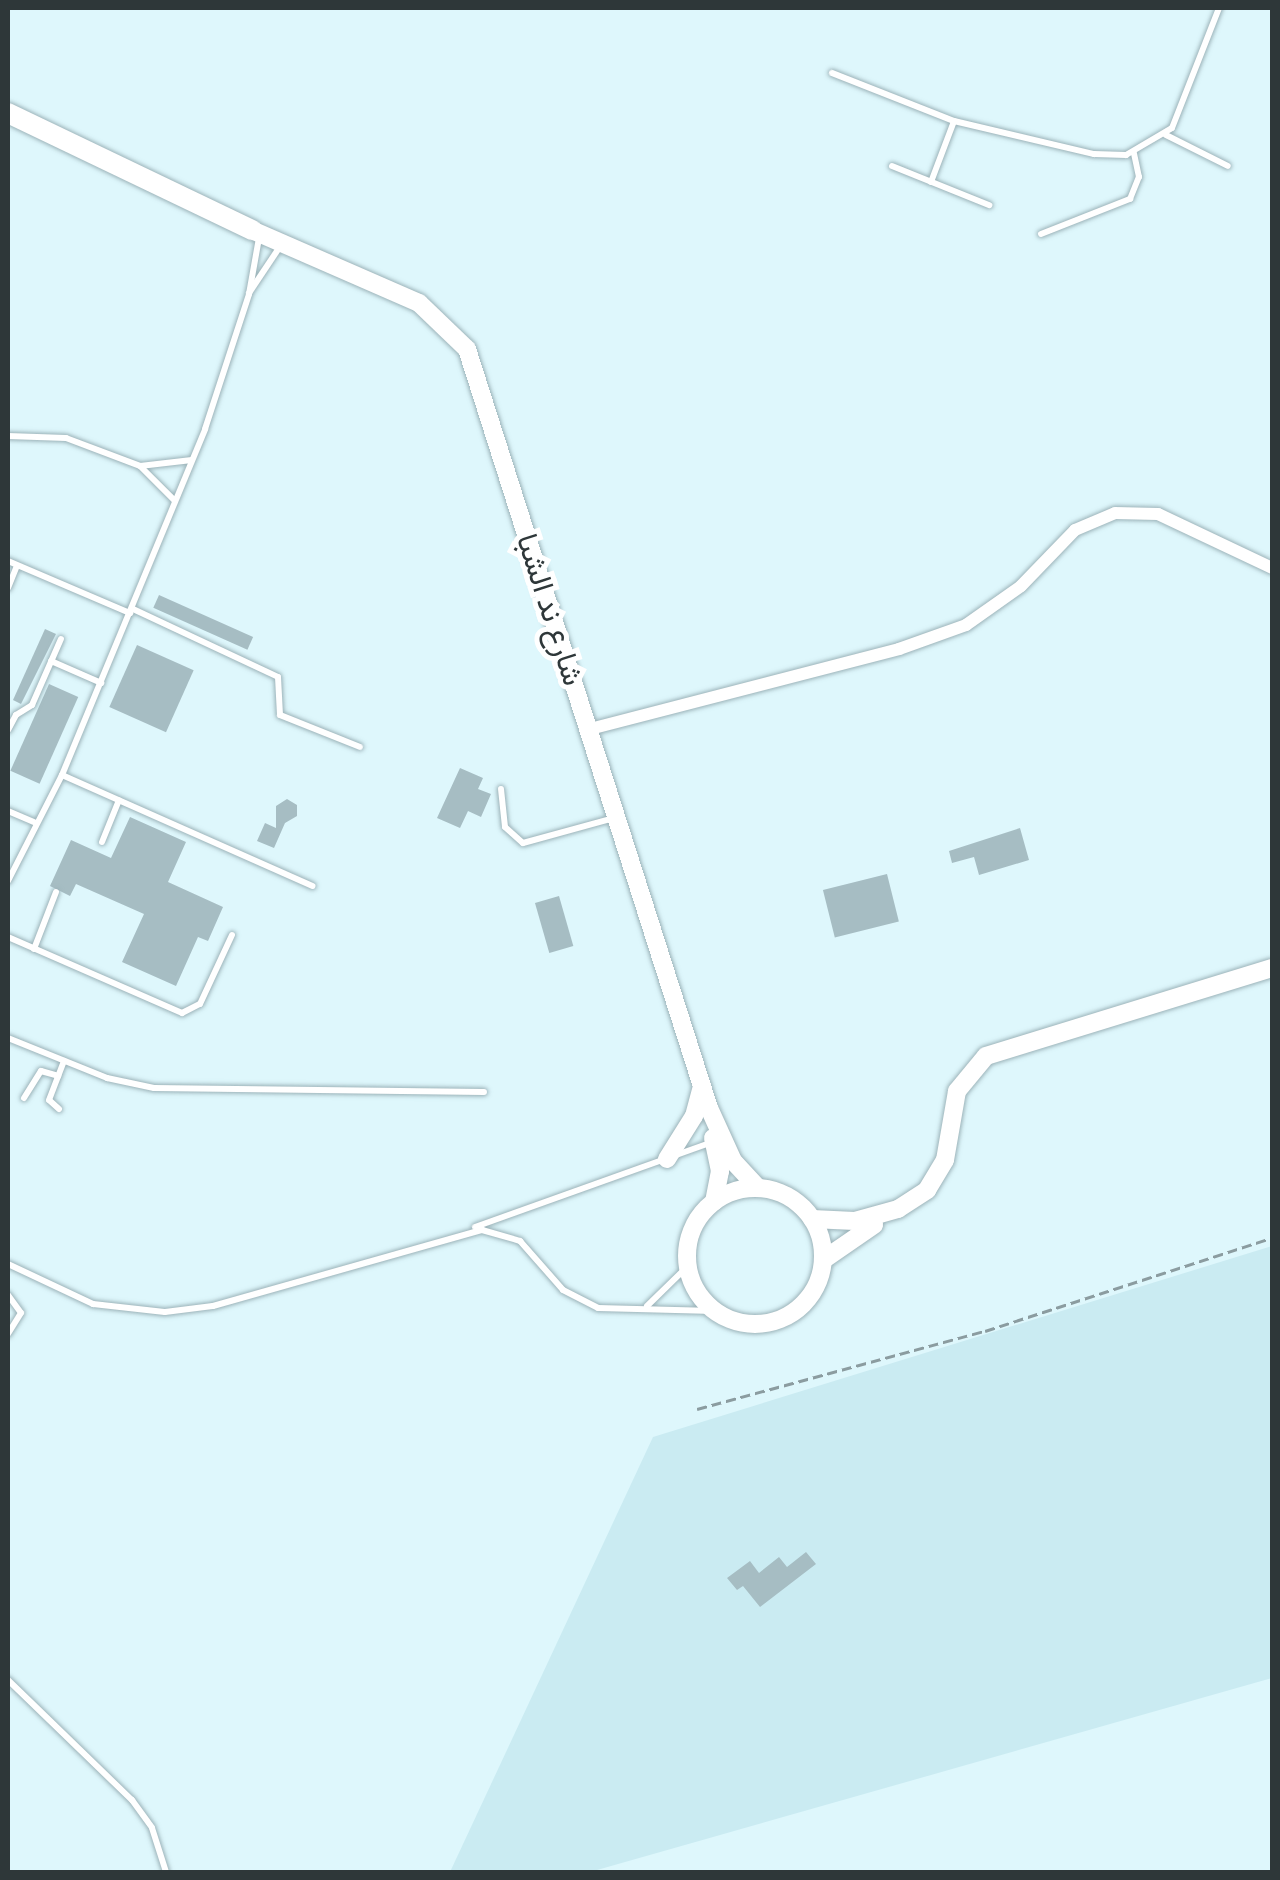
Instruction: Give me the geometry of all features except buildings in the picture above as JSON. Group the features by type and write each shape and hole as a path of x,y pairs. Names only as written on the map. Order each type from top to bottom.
{"main road":[{"path":"8,117 256,231"},
{"name":"شارع ند الشبا","path":"256,231 419,302 460,337 473,361 709,1108 733,1161 758,1188"},
{"path":"812,1218 855,1222 918,1197 945,1160 962,1081 986,1056 1272,968"},
{"path":"823,1260 812,1218 789,1197 758,1188 714,1202 689,1235 687,1267 714,1311 742,1323 782,1318 808,1299 823,1260 847,1238 913,1210 940,1188 955,1158 966,1090 977,1074 1013,1046"},
{"path":"668,1160 694,1116 702,1086"},
{"name":"شارع ند الشبا","path":"709,1108 720,1171 714,1202"}],"street":[{"path":"590,729 899,649 966,625 1021,586 1075,530 1114,513 1168,518 1272,568"}],"lane":[{"path":"832,73 954,121 1094,154 1134,153 1166,135 1194,86 1219,8"},
{"path":"931,182 954,121"},
{"path":"1166,135 1228,166"},
{"path":"1041,234 1130,199 1138,186 1134,153"},
{"path":"892,166 989,206"},
{"path":"8,881 34,822 62,775 192,460 249,294 256,231"},
{"path":"249,294 282,244"},
{"path":"8,436 58,436 140,466 175,502"},
{"path":"140,466 192,460"},
{"path":"8,562 132,611 278,677 280,715 360,747"},
{"path":"8,588 18,566"},
{"path":"8,730 16,714 32,705 61,638"},
{"path":"51,661 101,683"},
{"path":"62,775 313,886"},
{"path":"501,789 504,827 523,843 617,816"},
{"path":"102,842 119,800"},
{"path":"8,812 34,822"},
{"path":"34,949 56,892"},
{"path":"8,937 187,1012 200,1004 232,935"},
{"path":"8,1038 64,1061 154,1088 484,1092"},
{"path":"59,1108 49,1100 64,1061"},
{"path":"24,1098 38,1073 58,1076"},
{"path":"8,1264 93,1304 165,1312 213,1306 466,1230 714,1142"},
{"path":"466,1230 520,1240 563,1290 586,1304 622,1312 646,1307 714,1311"},
{"path":"646,1307 687,1267"},
{"path":"8,1295 21,1313 8,1334"},
{"path":"8,1680 132,1800 152,1828 166,1872"}],"path":[{"path":"697,1409 985,1331 1272,1238"}],"shaded area":[{"path":"1272,1246 1272,1678 590,1872 450,1872 653,1437"}]}
